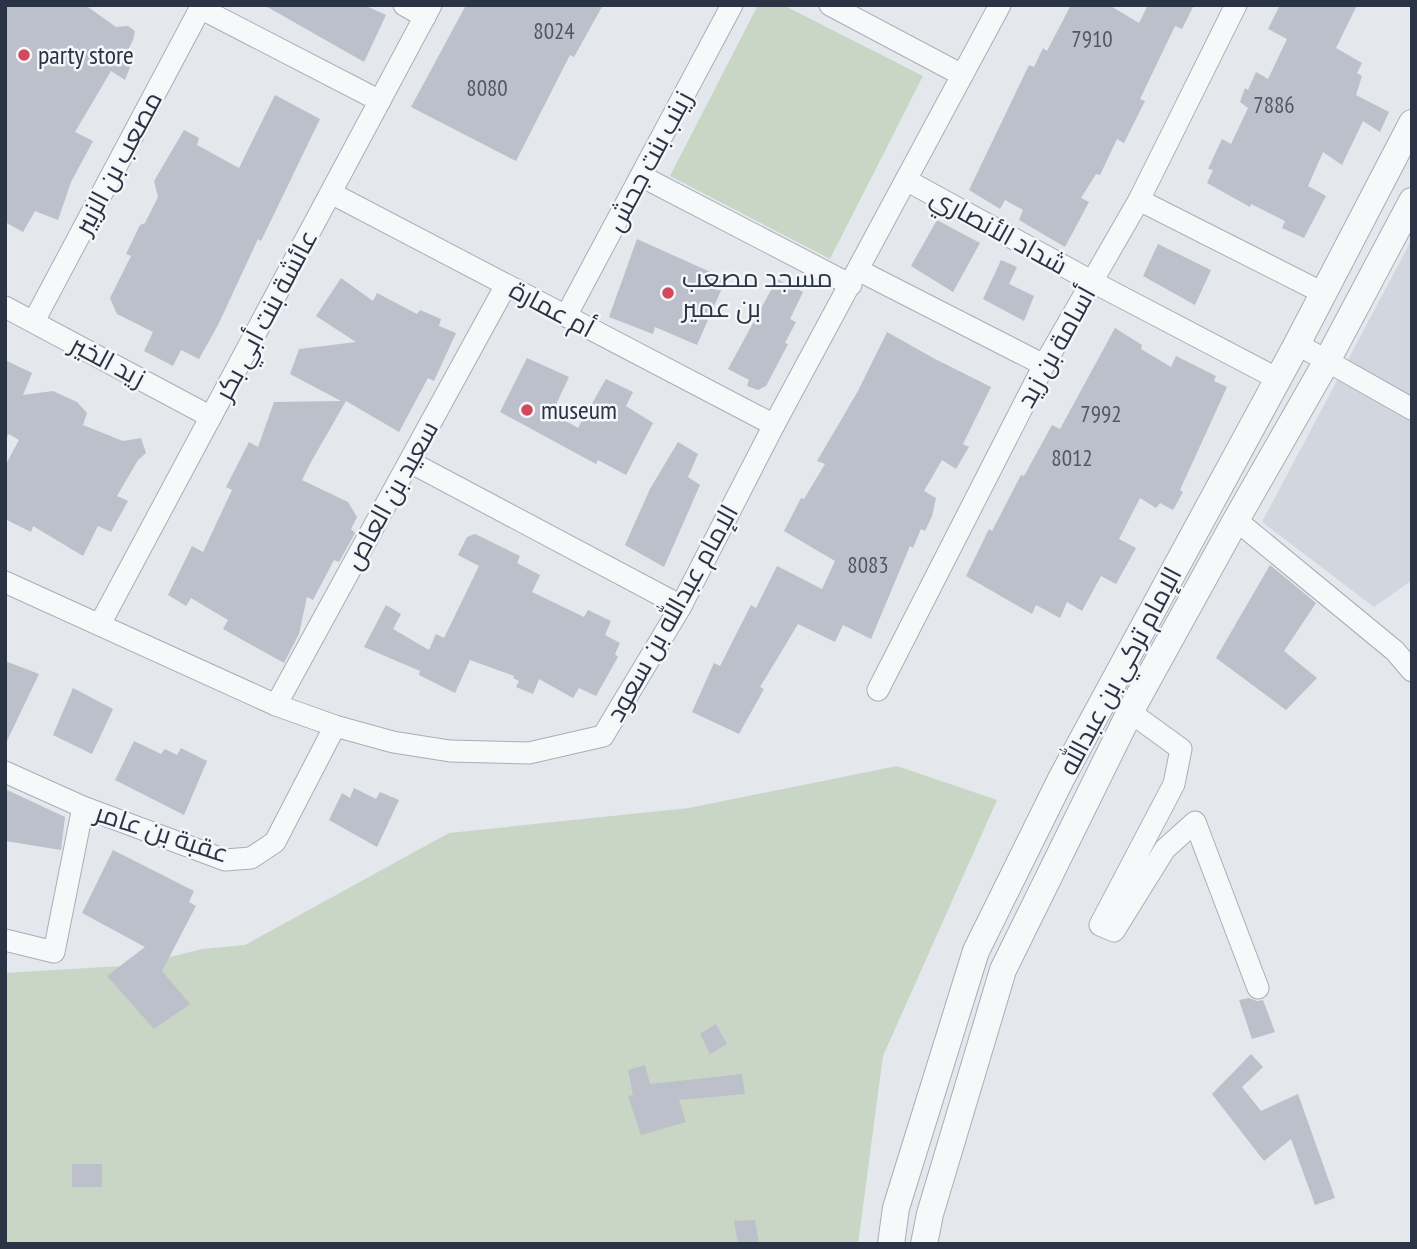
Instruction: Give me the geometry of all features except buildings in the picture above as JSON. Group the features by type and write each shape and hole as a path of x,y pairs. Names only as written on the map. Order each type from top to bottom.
{"street":[{"path":"404,5 428,11"},
{"name":"زينب بنت جحش","path":"566,316 732,5"},
{"path":"830,5 962,75"},
{"name":"الإمام عبدالله بن سعود","path":"5,582 276,705 335,726 393,742 450,751 529,753 603,736 681,606 774,425 1000,5"},
{"name":"أسامة بن زيد","path":"878,690 1044,365 1139,200 1236,5"},
{"path":"201,7 380,101"},
{"name":"مصعب بن الزبير","path":"34,321 201,7"},
{"name":"عائشة بنت أبي بكر","path":"100,624 428,11"},
{"name":"الإمام تركي بن عبدالله","path":"891,1244 896,1208 976,951 1061,779 1297,344 1412,123"},
{"path":"641,176 1044,365"},
{"name":"شداد الأنصاري","path":"906,180 1278,379"},
{"name":"أم عمارة","path":"331,193 774,425"},
{"path":"1139,200 1323,293"},
{"name":"الإمام تركي بن عبدالله","path":"924,1244 930,1214 1003,970 1130,712 1327,361 1412,201"},
{"name":"سعيد بن العاص","path":"276,705 506,285"},
{"name":"زيد الخير","path":"5,307 211,417"},
{"path":"1297,344 1412,409"},
{"path":"410,461 681,606"},
{"path":"1236,520 1395,651 1412,671"},
{"path":"1130,712 1181,749 1174,784 1100,925 1114,932 1165,849 1195,822 1258,988"},
{"name":"عقبة بن عامر","path":"5,772 83,807 225,860 251,858 275,842 335,726"},
{"path":"5,940 54,952 83,807"}],"shaded area":[{"path":"1412,239 1412,580 1374,607 1262,522"}],"green space":[{"path":"758,5 783,5 923,76 830,259 670,176"},
{"path":"897,766 997,800 883,1056 858,1244 5,1244 5,973 138,965 202,949 245,945 449,833 689,808"}],"place":[{"name":"party store","path":"24,55"},
{"name":"مسجد مصعب بن عمير","path":"668,293"},
{"name":"museum","path":"527,410"}]}
